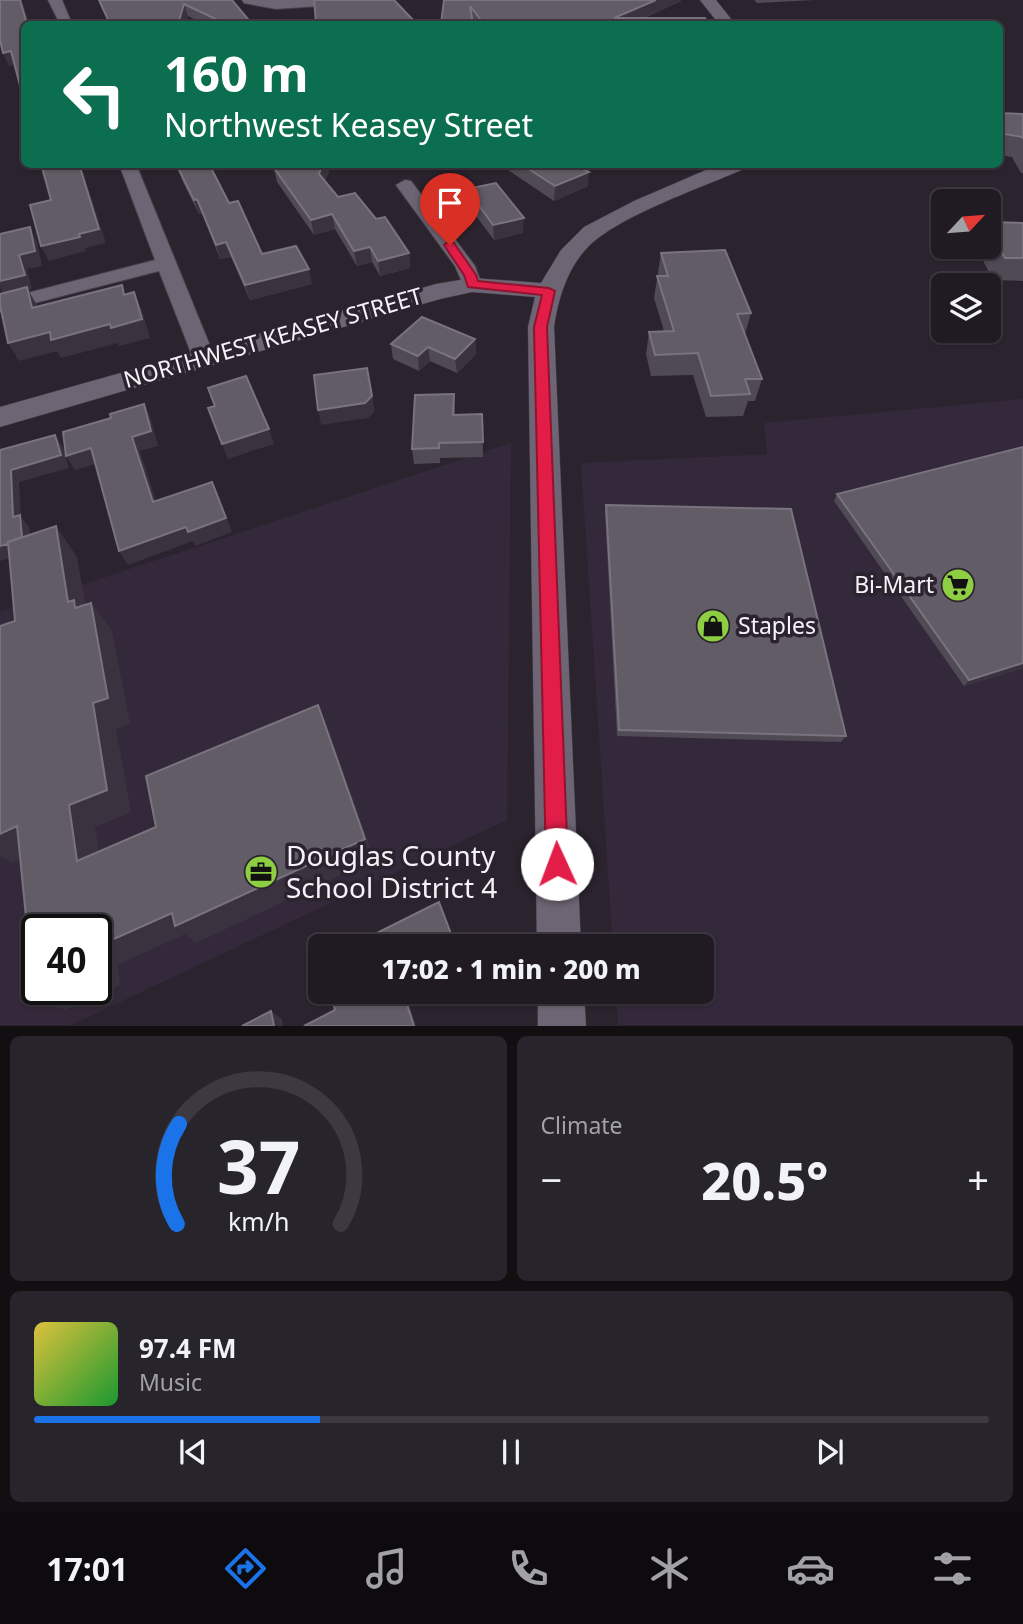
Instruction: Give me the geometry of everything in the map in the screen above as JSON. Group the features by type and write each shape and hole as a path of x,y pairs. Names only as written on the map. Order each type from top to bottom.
{"street":[{"path":"55,0 65,21"},
{"path":"249,0 276,5 350,0"},
{"path":"708,0 725,21"},
{"path":"129,168 204,358"},
{"path":"559,934 541,327 549,291 570,256 586,236 632,209 729,168"},
{"path":"405,185 465,266 472,285"},
{"path":"0,306 165,263"},
{"name":"NORTHWEST KEASEY STREET","path":"0,417 399,301 472,285 549,291"},
{"path":"561,1004 562,1026"}],"shaded area":[{"path":"1023,399 1023,1025 618,1025 617,1004 714,1004 714,934 612,934 581,463 767,454 764,423"},
{"path":"511,443 507,820 71,1025 0,1025 0,612"}],"building":[{"path":"0,0 20,0 26,21 21,21 21,89 11,51 3,53 0,40"},
{"path":"99,0 232,0 250,21 220,21 184,4 179,21 109,21"},
{"path":"314,0 394,0 414,21 316,21"},
{"path":"444,0 656,0 614,18 705,18 706,21 482,21 470,6 472,21 441,21"},
{"path":"1003,113 1023,114 1022,137 1003,134"},
{"path":"42,168 80,168 99,229 79,234 80,237 41,246 30,205 51,200"},
{"path":"178,168 211,168 229,203 238,201 262,254 296,246 309,269 245,285 226,242 216,245 197,199 194,200"},
{"path":"274,168 321,168 319,174 338,197 355,193 376,219 385,217 409,253 378,261 370,247 354,251 332,214 311,220"},
{"path":"527,168 581,168 589,172 555,186"},
{"path":"496,183 524,218 493,225 467,189"},
{"path":"1001,222 1023,223 1023,258 1005,258 1001,251"},
{"path":"30,227 35,251 19,255 25,275 0,281 0,234"},
{"path":"725,250 751,313 737,314 762,379 745,379 750,394 711,396 698,353 655,355 649,332 674,331 657,276 668,276 661,253"},
{"path":"122,285 124,295 134,292 142,319 111,328 110,324 51,340 50,332 8,343 0,294 27,287 32,308"},
{"path":"422,317 475,339 455,359 428,347 418,356 391,344"},
{"path":"367,368 372,396 365,403 318,410 314,375"},
{"path":"246,376 269,429 222,444 208,408 215,406 208,388"},
{"path":"454,394 453,415 482,414 483,442 439,443 439,448 412,449 415,395"},
{"path":"144,404 151,431 132,437 153,502 212,482 226,518 188,532 186,527 119,551 91,448 66,456 63,432 111,418 110,414"},
{"path":"55,435 61,455 11,470 13,517 20,515 22,537 0,546 0,450"},
{"name":"Bi-Mart","path":"1023,447 1023,663 969,680 837,494"},
{"name":"Staples","path":"606,505 791,509 846,736 619,730"},
{"path":"56,526 68,602 74,600 75,608 91,603 108,698 93,703 107,790 69,805 77,861 156,827 146,776 318,705 365,839 175,926 172,913 112,940 112,914 26,914 17,826 0,834 0,626 15,621 8,542"},
{"path":"439,902 451,934 375,934"},
{"path":"333,1004 407,1004 414,1026 304,1026 335,1010"},
{"path":"271,1011 274,1026 242,1026"}],"place":[{"name":"Bi-Mart","path":"958,585"},
{"name":"Staples","path":"713,626"},
{"name":"Douglas County School District 4","path":"261,872"}],"route":[{"path":"450,245 470,275 472,285 549,291 541,327 557,864"}]}
